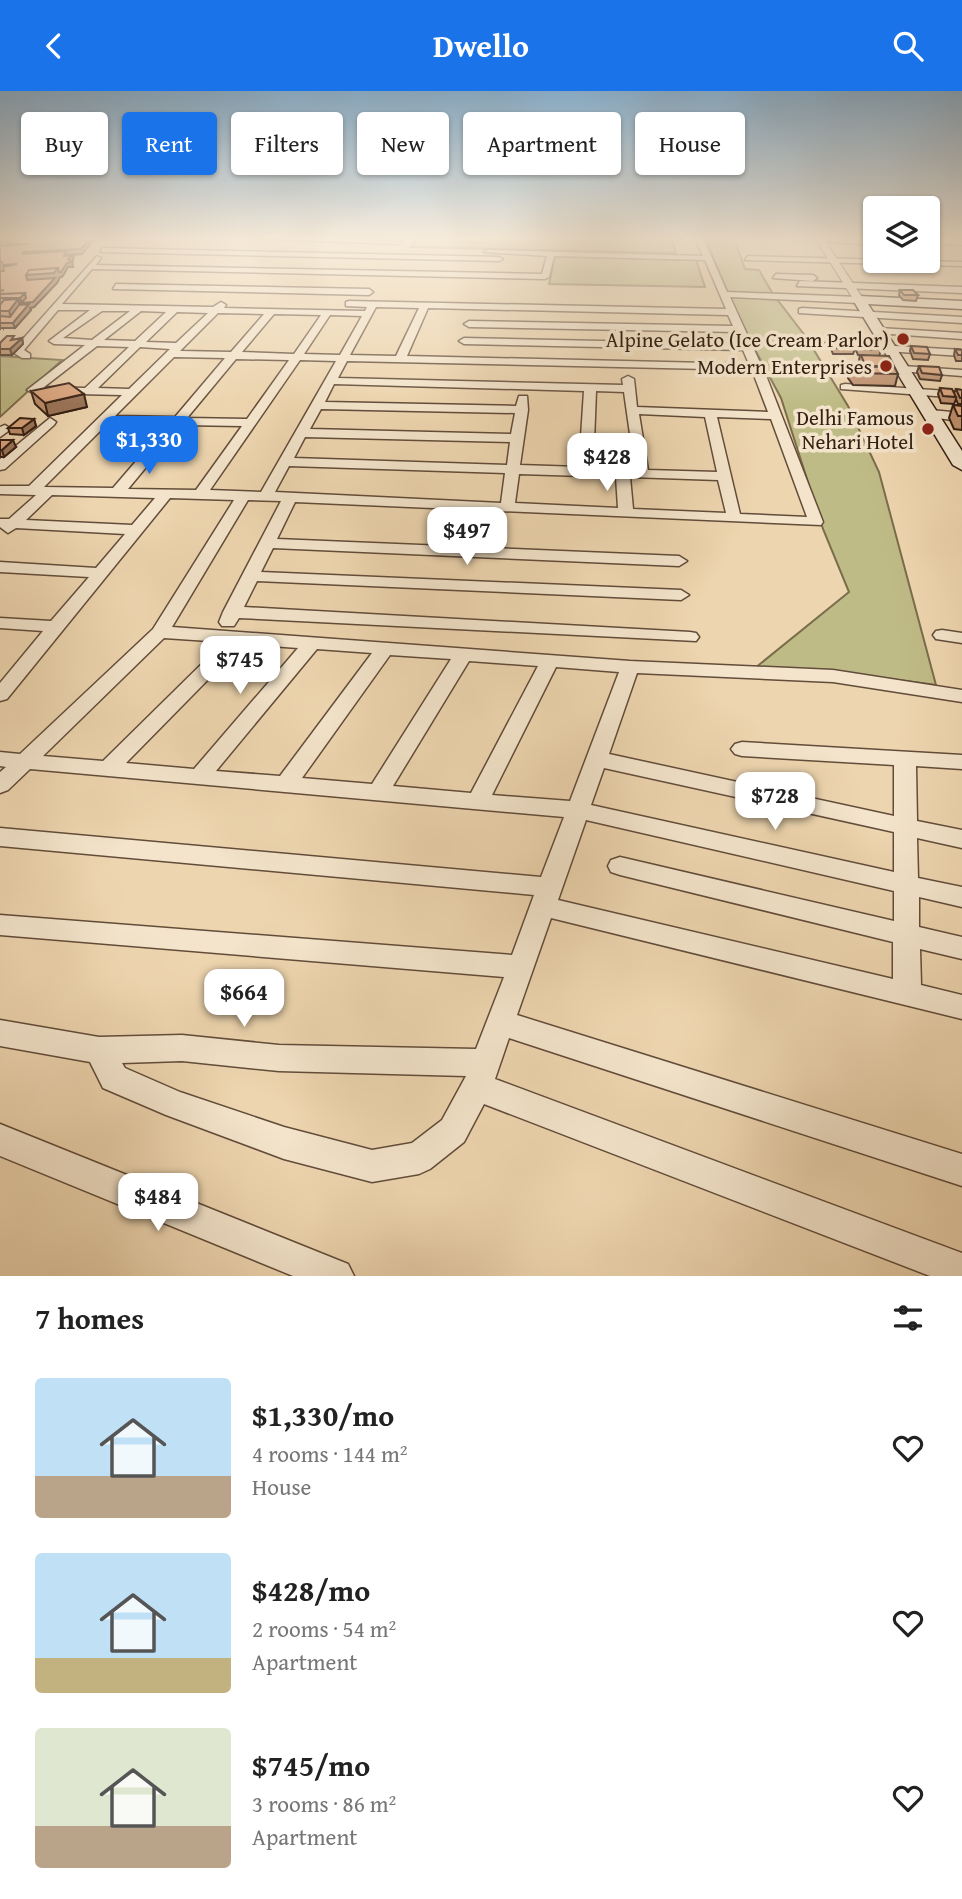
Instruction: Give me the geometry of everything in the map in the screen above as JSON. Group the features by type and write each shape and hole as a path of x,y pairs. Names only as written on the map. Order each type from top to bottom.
{"main road":[{"path":"859,300 962,305"},
{"path":"859,300 931,414 956,444 962,465"}],"street":[{"path":"26,356 18,350 67,293"},
{"path":"32,491 234,293"},
{"path":"351,303 357,293"},
{"path":"0,491 266,496 816,522 756,367 723,294 859,300 856,293"},
{"path":"457,306 461,295"},
{"path":"86,306 100,297 351,303 349,304 371,309"},
{"path":"56,307 328,312 425,305 731,312"},
{"path":"400,359 425,305"},
{"path":"103,306 54,341 234,356 756,367"},
{"path":"458,361 474,306"},
{"path":"132,392 33,390 141,307"},
{"path":"87,392 176,308"},
{"path":"266,496 371,309"},
{"path":"616,309 642,473"},
{"path":"117,493 272,310"},
{"path":"802,311 962,320"},
{"path":"200,495 328,312"},
{"path":"469,324 739,329"},
{"path":"879,331 962,336"},
{"path":"464,341 747,347"},
{"path":"827,345 962,353"},
{"path":"507,508 529,362"},
{"path":"903,369 962,373"},
{"path":"331,381 629,390"},
{"path":"845,387 962,395"},
{"path":"586,471 590,388"},
{"path":"317,405 522,410"},
{"path":"632,410 775,416"},
{"path":"710,413 734,518"},
{"path":"931,414 962,417"},
{"path":"104,419 250,423"},
{"path":"0,466 50,422"},
{"path":"302,433 517,438"},
{"path":"285,462 724,476"},
{"path":"623,472 625,513"},
{"path":"0,535 6,523 49,491"},
{"path":"0,695 166,494"},
{"path":"0,785 160,632 243,496"},
{"path":"108,768 229,637 232,612 290,498"},
{"path":"6,523 136,530"},
{"path":"267,543 678,561"},
{"path":"0,567 101,573"},
{"path":"251,576 681,595"},
{"path":"232,612 690,637"},
{"path":"0,623 57,627"},
{"path":"160,632 630,667 833,676 962,697"},
{"path":"942,635 962,638"},
{"path":"200,776 312,643"},
{"path":"286,784 385,649"},
{"path":"377,792 464,655"},
{"path":"478,801 550,661"},
{"path":"99,1050 114,1079 284,1143 372,1166 419,1158 453,1131 481,1075 630,667"},
{"path":"742,749 962,762"},
{"path":"0,759 578,810 962,897"},
{"path":"597,759 962,839"},
{"path":"905,759 907,993"},
{"path":"0,837 547,896 962,1007"},
{"path":"620,866 906,937 962,948"},
{"path":"0,925 520,967"},
{"path":"499,1022 962,1170"},
{"path":"0,1033 99,1050 182,1048 481,1075 962,1271"},
{"path":"0,1140 336,1276"}],"shaded area":[{"path":"726,296 776,298 806,337 848,406 879,472 936,685 824,670 755,668 849,592 823,529 781,398"},
{"path":"0,356 62,360 0,417"}],"building":[{"path":"25,293 41,293 33,302 21,303 26,298"},
{"path":"25,293 20,298 0,298 0,294"},
{"path":"18,299 9,311 0,311 4,300"},
{"path":"29,304 13,323 0,323 0,316 10,317 19,305"},
{"path":"7,336 14,336 11,340 22,338 10,349 0,349 0,343"},
{"path":"832,341 851,342 855,349 835,348"},
{"path":"857,342 878,343 881,350 860,349"},
{"path":"911,346 927,347 930,354 914,353"},
{"path":"861,355 889,356 898,374 856,373 851,366 886,367 865,365"},
{"path":"919,366 939,367 942,375 922,373"},
{"path":"69,383 84,394 45,403 31,391"},
{"path":"940,388 952,389 956,397 943,396"},
{"path":"956,389 962,390 962,398 960,398"},
{"path":"953,405 962,406 962,416 958,416"},
{"path":"20,418 34,419 22,428 8,428"},
{"path":"0,440 13,440 0,450"}],"place":[{"name":"Alpine Gelato (Ice Cream Parlor)","path":"903,339"},
{"name":"Modern Enterprises","path":"886,366"},
{"name":"Delhi Famous Nehari Hotel","path":"928,429"}]}
